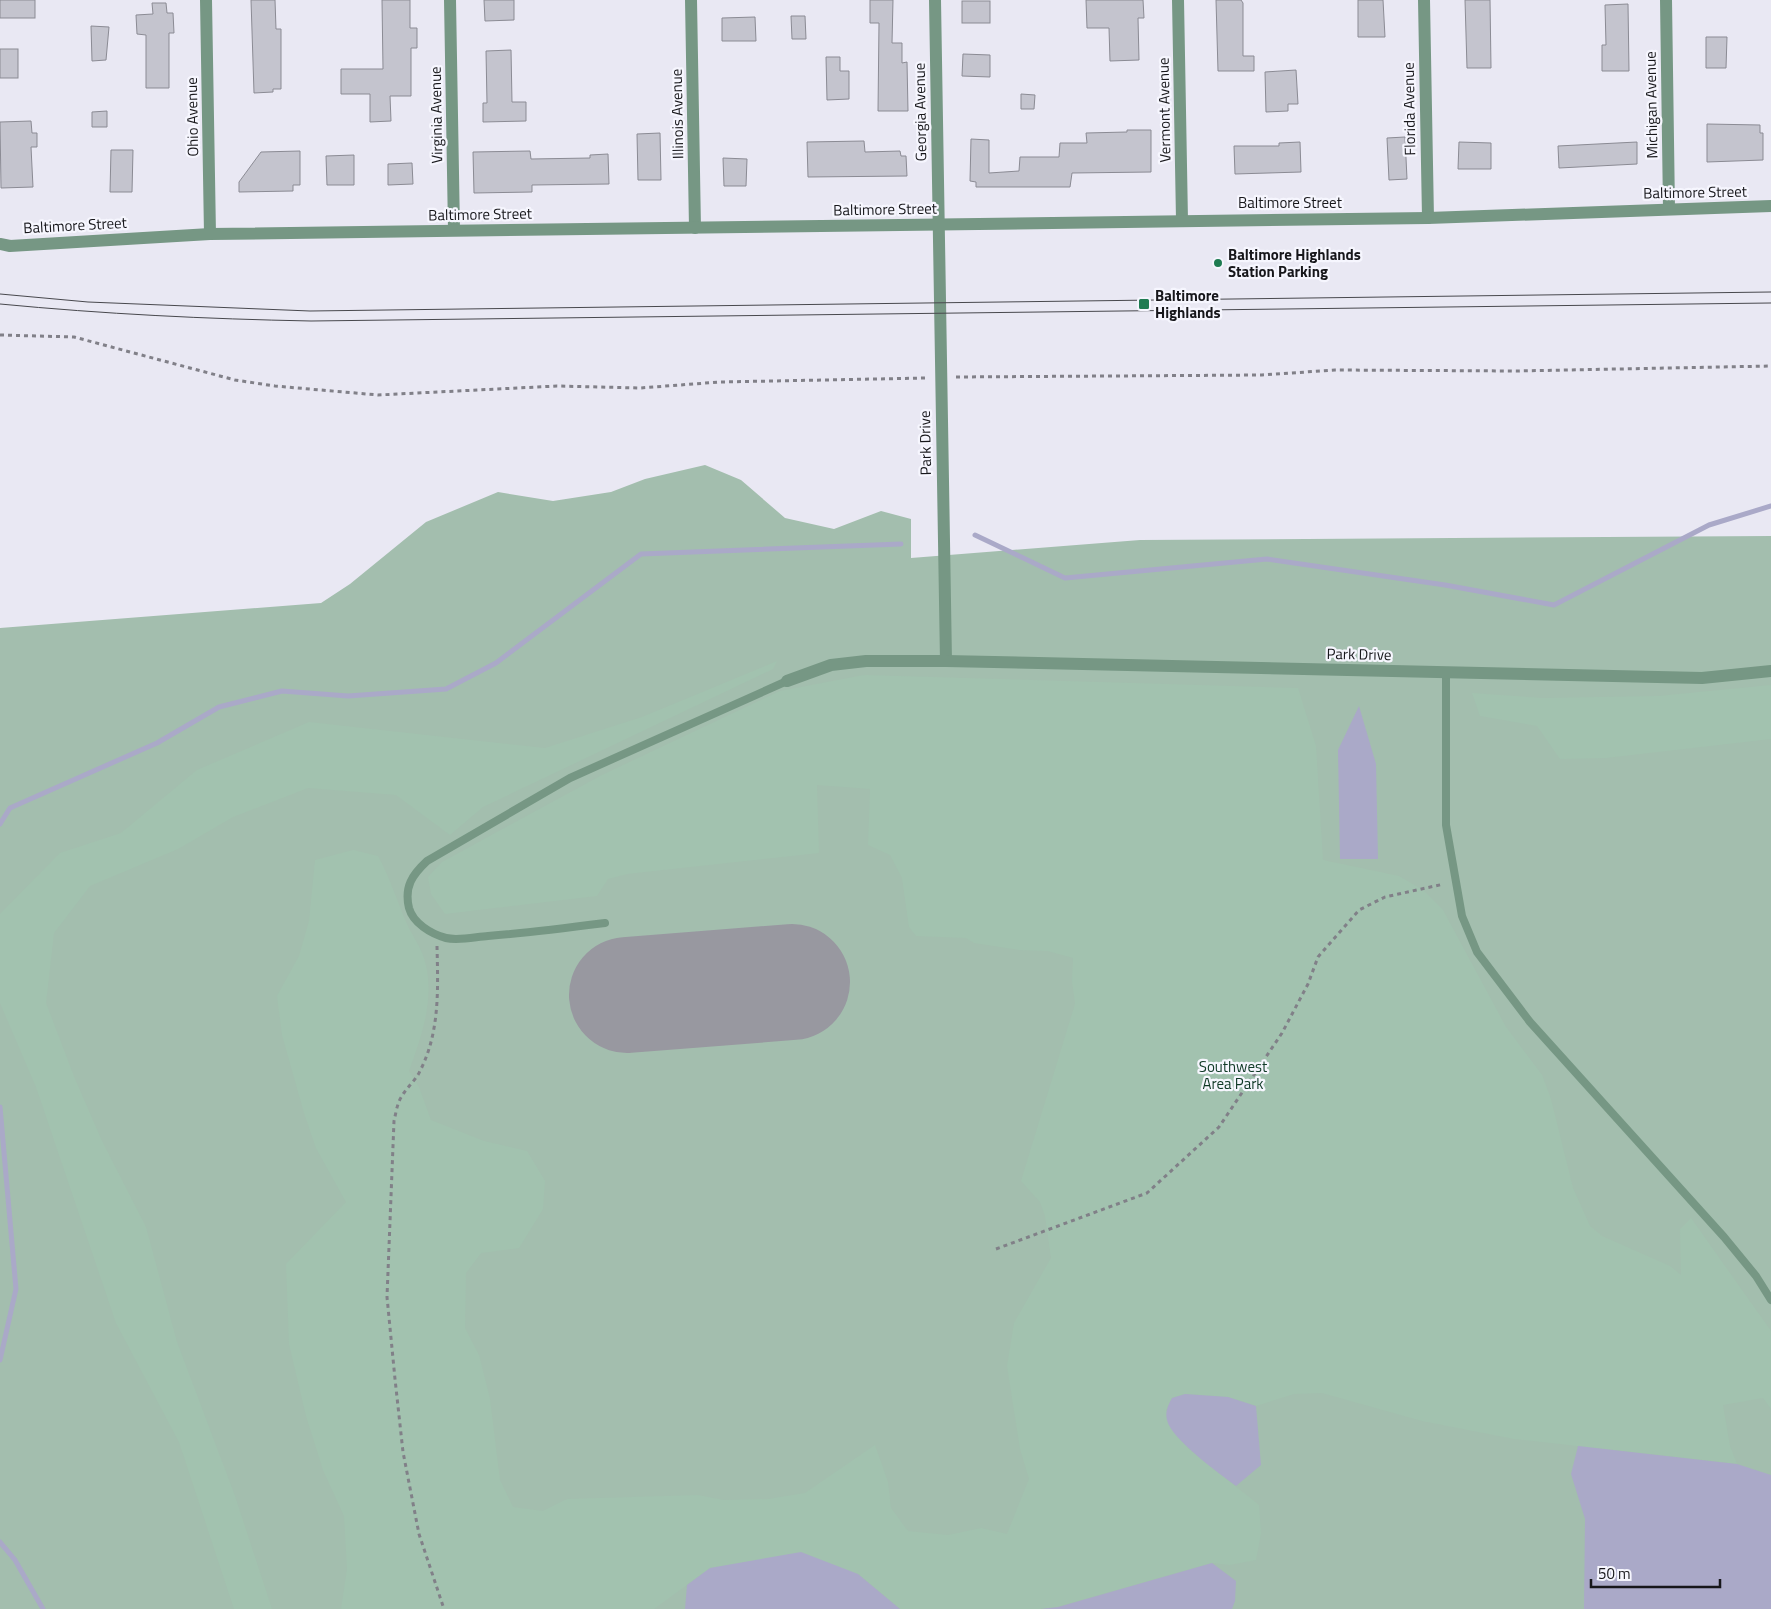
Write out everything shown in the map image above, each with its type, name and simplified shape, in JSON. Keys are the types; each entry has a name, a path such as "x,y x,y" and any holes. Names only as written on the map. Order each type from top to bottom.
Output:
{"street":[{"name":"Ohio Avenue","path":"206,0 210,234"},
{"name":"Virginia Avenue","path":"450,0 454,230"},
{"name":"Illinois Avenue","path":"692,0 695,228"},
{"name":"Georgia Avenue","path":"935,0 939,224"},
{"name":"Vermont Avenue","path":"1178,0 1182,220"},
{"name":"Florida Avenue","path":"1424,0 1428,218"},
{"name":"Michigan Avenue","path":"1666,0 1669,209"},
{"name":"Baltimore Street","path":"0,244 10,246 210,234 1428,218 1771,206"},
{"name":"Park Drive","path":"939,224 946,661"},
{"name":"Park Drive","path":"787,681 831,665 866,661 946,661 1702,678 1771,671"}],"lane":[{"path":"1446,672 1446,825 1462,916 1477,952 1530,1022 1724,1237 1756,1276 1771,1300"},
{"path":"605,923 471,938 447,938 422,927 411,914 407,899 408,884 415,872 427,861 570,778 787,681"}],"path":[{"path":"0,336 74,337 234,380 284,387 378,395 556,386 640,388 720,382 940,377 1262,376 1335,370 1516,371 1771,366"},
{"path":"996,1249 1147,1193 1219,1128 1282,1033 1308,984 1318,957 1359,910 1384,897 1455,881"},
{"path":"436,934 438,994 435,1026 420,1072 400,1097 394,1121 387,1297 403,1452 419,1534 444,1609"}],"green space":[{"name":"Southwest Area Park","path":"705,465 741,480 785,518 834,529 881,511 911,519 911,558 1140,540 1771,536 1771,1609 0,1609 0,628 321,603 350,584 426,522 498,492 553,501 611,492 645,479"},
{"path":"777,661 773,669 483,807 450,835 396,795 308,788 233,817 178,849 90,886 54,933 46,1003 75,1079 102,1141 146,1227 177,1342 235,1496 272,1609 234,1609 179,1442 116,1323 36,1087 0,1003 0,914 60,853 121,833 197,770 309,722 545,748 642,717"},
{"path":"864,675 1298,688 1316,746 1323,860 1399,876 1423,890 1443,910 1506,1027 1542,1075 1551,1099 1573,1188 1590,1226 1602,1236 1670,1266 1681,1275 1680,1229 1691,1218 1771,1331 1771,1409 1763,1398 1723,1405 1730,1446 1737,1464 1514,1439 1422,1421 1322,1393 1294,1394 1256,1406 1228,1397 1185,1394 1172,1398 1166,1410 1188,1448 1259,1505 1261,1533 1256,1560 1230,1565 1212,1563 1058,1607 1041,1609 900,1609 858,1574 748,1562 710,1568 654,1609 341,1609 347,1569 344,1516 323,1470 306,1416 289,1344 286,1264 346,1202 316,1148 304,1113 282,1035 277,996 299,956 309,921 315,860 353,850 378,856 407,924 424,958 429,987 428,1001 419,1044 409,1071 419,1087 431,1120 484,1141 527,1151 545,1181 543,1209 519,1248 481,1253 466,1273 465,1328 479,1355 490,1399 500,1480 513,1507 543,1511 567,1499 698,1495 724,1500 768,1499 805,1493 875,1445 888,1482 891,1508 908,1531 948,1535 981,1528 1007,1534 1029,1479 1020,1449 1007,1366 1014,1323 1051,1258 1045,1216 1040,1202 1021,1181 1075,1004 1072,981 1073,958 1048,951 1019,950 974,943 966,938 916,936 909,927 902,878 890,855 868,845 870,789 817,785 819,853 627,874 608,879 597,896 445,914 431,894 428,877 442,862 602,775 780,691"},
{"path":"1771,685 1771,739 1606,758 1560,759 1537,726 1480,716 1472,693 1543,698 1658,696"}],"water":[{"path":"1359,706 1376,764 1378,859 1340,859 1338,750"},
{"path":"1185,1394 1228,1397 1256,1406 1261,1465 1236,1486 1186,1446 1170,1428 1166,1417 1168,1406 1172,1398"},
{"path":"1578,1446 1737,1464 1771,1475 1771,1609 1584,1609 1585,1519 1571,1474"},
{"path":"801,1552 858,1574 900,1609 685,1609 687,1585 710,1568"},
{"path":"1212,1563 1236,1581 1235,1601 1232,1609 1041,1609 1058,1607"}],"building":[{"path":"0,0 35,0 35,18 0,18"},
{"path":"251,0 275,0 276,29 281,29 281,89 273,89 273,92 254,93"},
{"path":"382,0 410,0 410,28 417,28 417,48 411,48 411,96 390,96 391,121 370,122 370,94 341,94 341,69 383,69"},
{"path":"484,0 514,0 514,20 485,21"},
{"path":"870,0 893,0 892,43 902,43 902,63 907,62 908,111 878,111 879,23 870,23"},
{"path":"1086,0 1143,0 1144,18 1138,18 1139,60 1110,61 1109,28 1087,28"},
{"path":"1216,0 1241,0 1243,3 1243,56 1254,56 1254,71 1218,71"},
{"path":"1358,0 1383,0 1385,37 1358,37"},
{"path":"1465,0 1490,0 1491,68 1467,68"},
{"path":"962,1 990,1 990,23 962,23"},
{"path":"152,3 166,3 167,13 173,13 174,33 169,33 169,88 146,88 146,35 137,34 136,15 153,14"},
{"path":"1628,4 1629,71 1602,71 1602,45 1606,45 1605,5"},
{"path":"791,16 805,16 806,39 792,39"},
{"path":"755,17 756,41 722,41 722,18"},
{"path":"91,26 109,27 106,60 92,61"},
{"path":"1706,37 1727,37 1726,68 1706,68"},
{"path":"0,49 18,49 18,78 0,78"},
{"path":"511,50 512,102 526,102 526,121 483,122 483,103 487,103 486,51"},
{"path":"963,54 990,55 990,77 962,76"},
{"path":"826,57 840,57 840,71 849,71 849,99 827,100"},
{"path":"1296,70 1298,104 1288,104 1288,111 1266,112 1265,72"},
{"path":"1021,94 1035,95 1034,109 1021,109"},
{"path":"107,111 107,127 92,127 92,112"},
{"path":"31,121 32,133 37,133 37,147 31,147 33,187 1,188 0,122"},
{"path":"1707,124 1760,125 1760,133 1763,133 1763,160 1707,162"},
{"path":"1127,130 1151,130 1151,172 1072,173 1070,187 976,187 976,182 970,181 971,139 989,140 989,173 1019,171 1020,157 1059,157 1060,143 1087,143 1086,133 1127,132"},
{"path":"660,133 661,180 638,180 637,134"},
{"path":"1405,137 1407,179 1389,180 1387,138"},
{"path":"864,141 865,152 900,151 901,156 906,156 907,176 808,177 807,142"},
{"path":"1300,142 1301,172 1235,174 1234,146 1279,146 1279,143"},
{"path":"1459,142 1491,143 1491,169 1458,169"},
{"path":"1637,142 1637,164 1559,168 1558,146"},
{"path":"111,150 133,150 132,192 110,192"},
{"path":"300,151 300,185 293,185 293,191 239,192 239,182 261,152"},
{"path":"530,151 531,159 590,158 590,155 608,154 609,184 532,185 532,192 474,193 473,152"},
{"path":"354,155 354,185 327,185 326,156"},
{"path":"723,158 747,159 746,186 724,186"},
{"path":"412,163 413,184 388,185 388,164"}],"waterway":[{"path":"975,535 1065,578 1267,559 1445,585 1554,605 1709,525 1771,506"},
{"path":"0,824 10,808 157,743 219,707 282,691 348,696 446,689 496,663 641,554 901,544"},
{"path":"0,1107 16,1289 0,1360"},
{"path":"0,1542 15,1560 43,1609"}],"runway":[{"path":"627,995 792,982"}],"tram line":[{"path":"0,294 88,302 310,311 1771,292"},
{"path":"0,304 155,316 311,321 1771,303"}],"place":[{"name":"Baltimore Highlands Station Parking","path":"1218,263"},
{"name":"Baltimore Highlands","path":"1144,304"}]}
